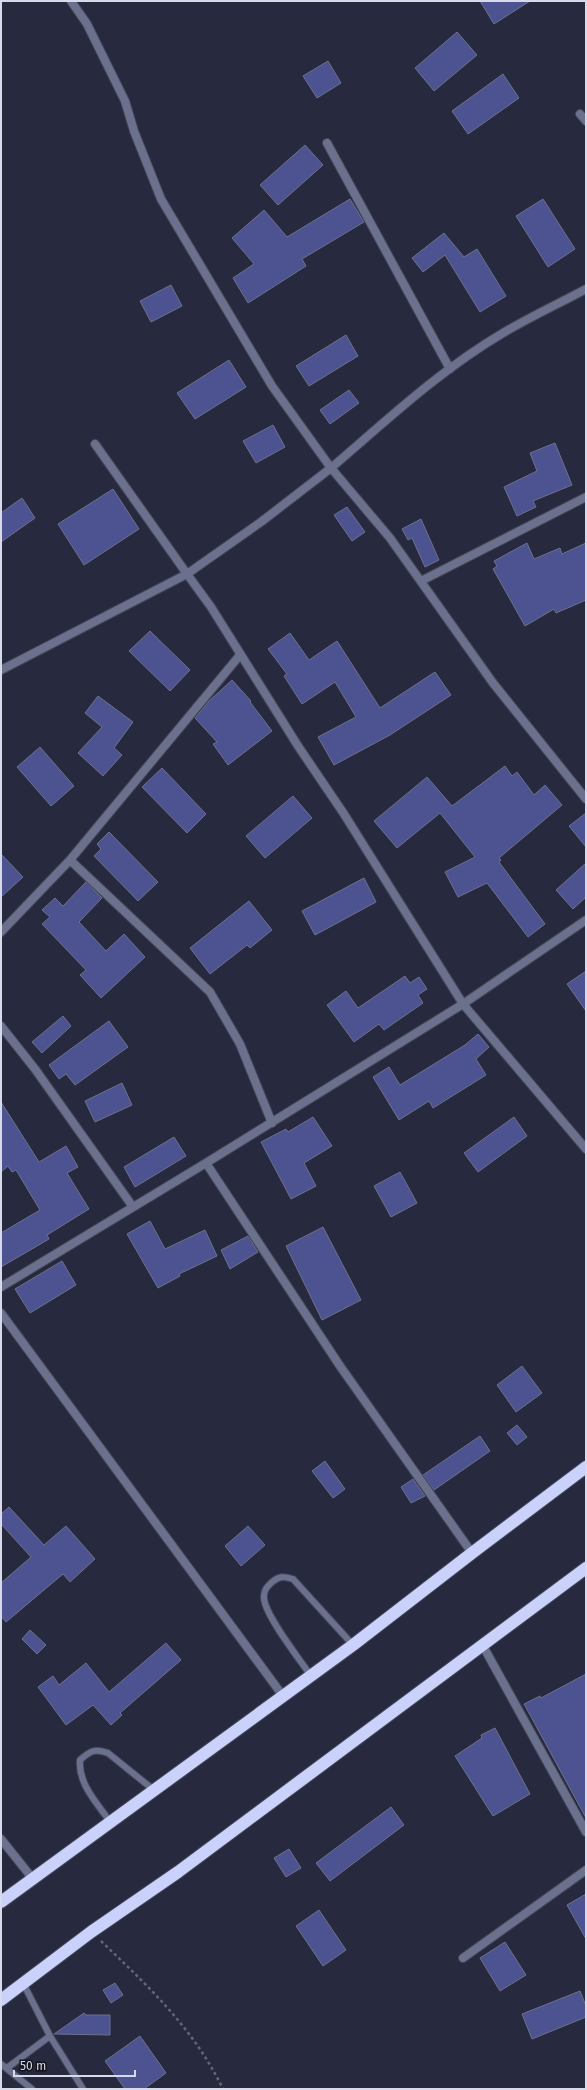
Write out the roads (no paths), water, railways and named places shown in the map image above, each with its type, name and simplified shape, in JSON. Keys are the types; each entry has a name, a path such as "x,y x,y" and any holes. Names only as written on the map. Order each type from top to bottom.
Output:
{"highway":[{"path":"1,1902 353,1645 586,1467"},
{"path":"1,2000 91,1932 178,1872 586,1568"}],"street":[{"path":"70,1 87,24 125,101 134,132 161,199 272,386 331,468 390,538 493,683 586,799"},
{"path":"580,114 586,121"},
{"path":"327,143 450,369"},
{"path":"1,670 187,574 261,522 331,468 404,405 450,369 502,334 586,289"},
{"path":"95,444 211,607 240,655 344,814 463,1004 586,1149"},
{"path":"421,581 586,497"},
{"path":"1,932 70,860 240,655"},
{"path":"70,860 210,992 240,1044 272,1122"},
{"path":"1,1287 206,1163 463,1004 586,920"},
{"path":"1,1026 35,1069 133,1207"},
{"path":"206,1163 340,1366 472,1553"},
{"path":"1,1313 283,1696"},
{"path":"483,1646 514,1699 558,1785 586,1832"},
{"path":"1,1839 33,1879"},
{"path":"462,1958 586,1870"}],"lane":[{"path":"311,1676 266,1607 263,1597 266,1587 278,1577 284,1576 293,1579 353,1645"},
{"path":"111,1822 83,1782 79,1772 80,1760 90,1751 98,1750 108,1753 155,1791"},
{"path":"23,1983 50,2036 83,2089"},
{"path":"7,2068 50,2036"},
{"path":"1,2064 32,2089"}]}
